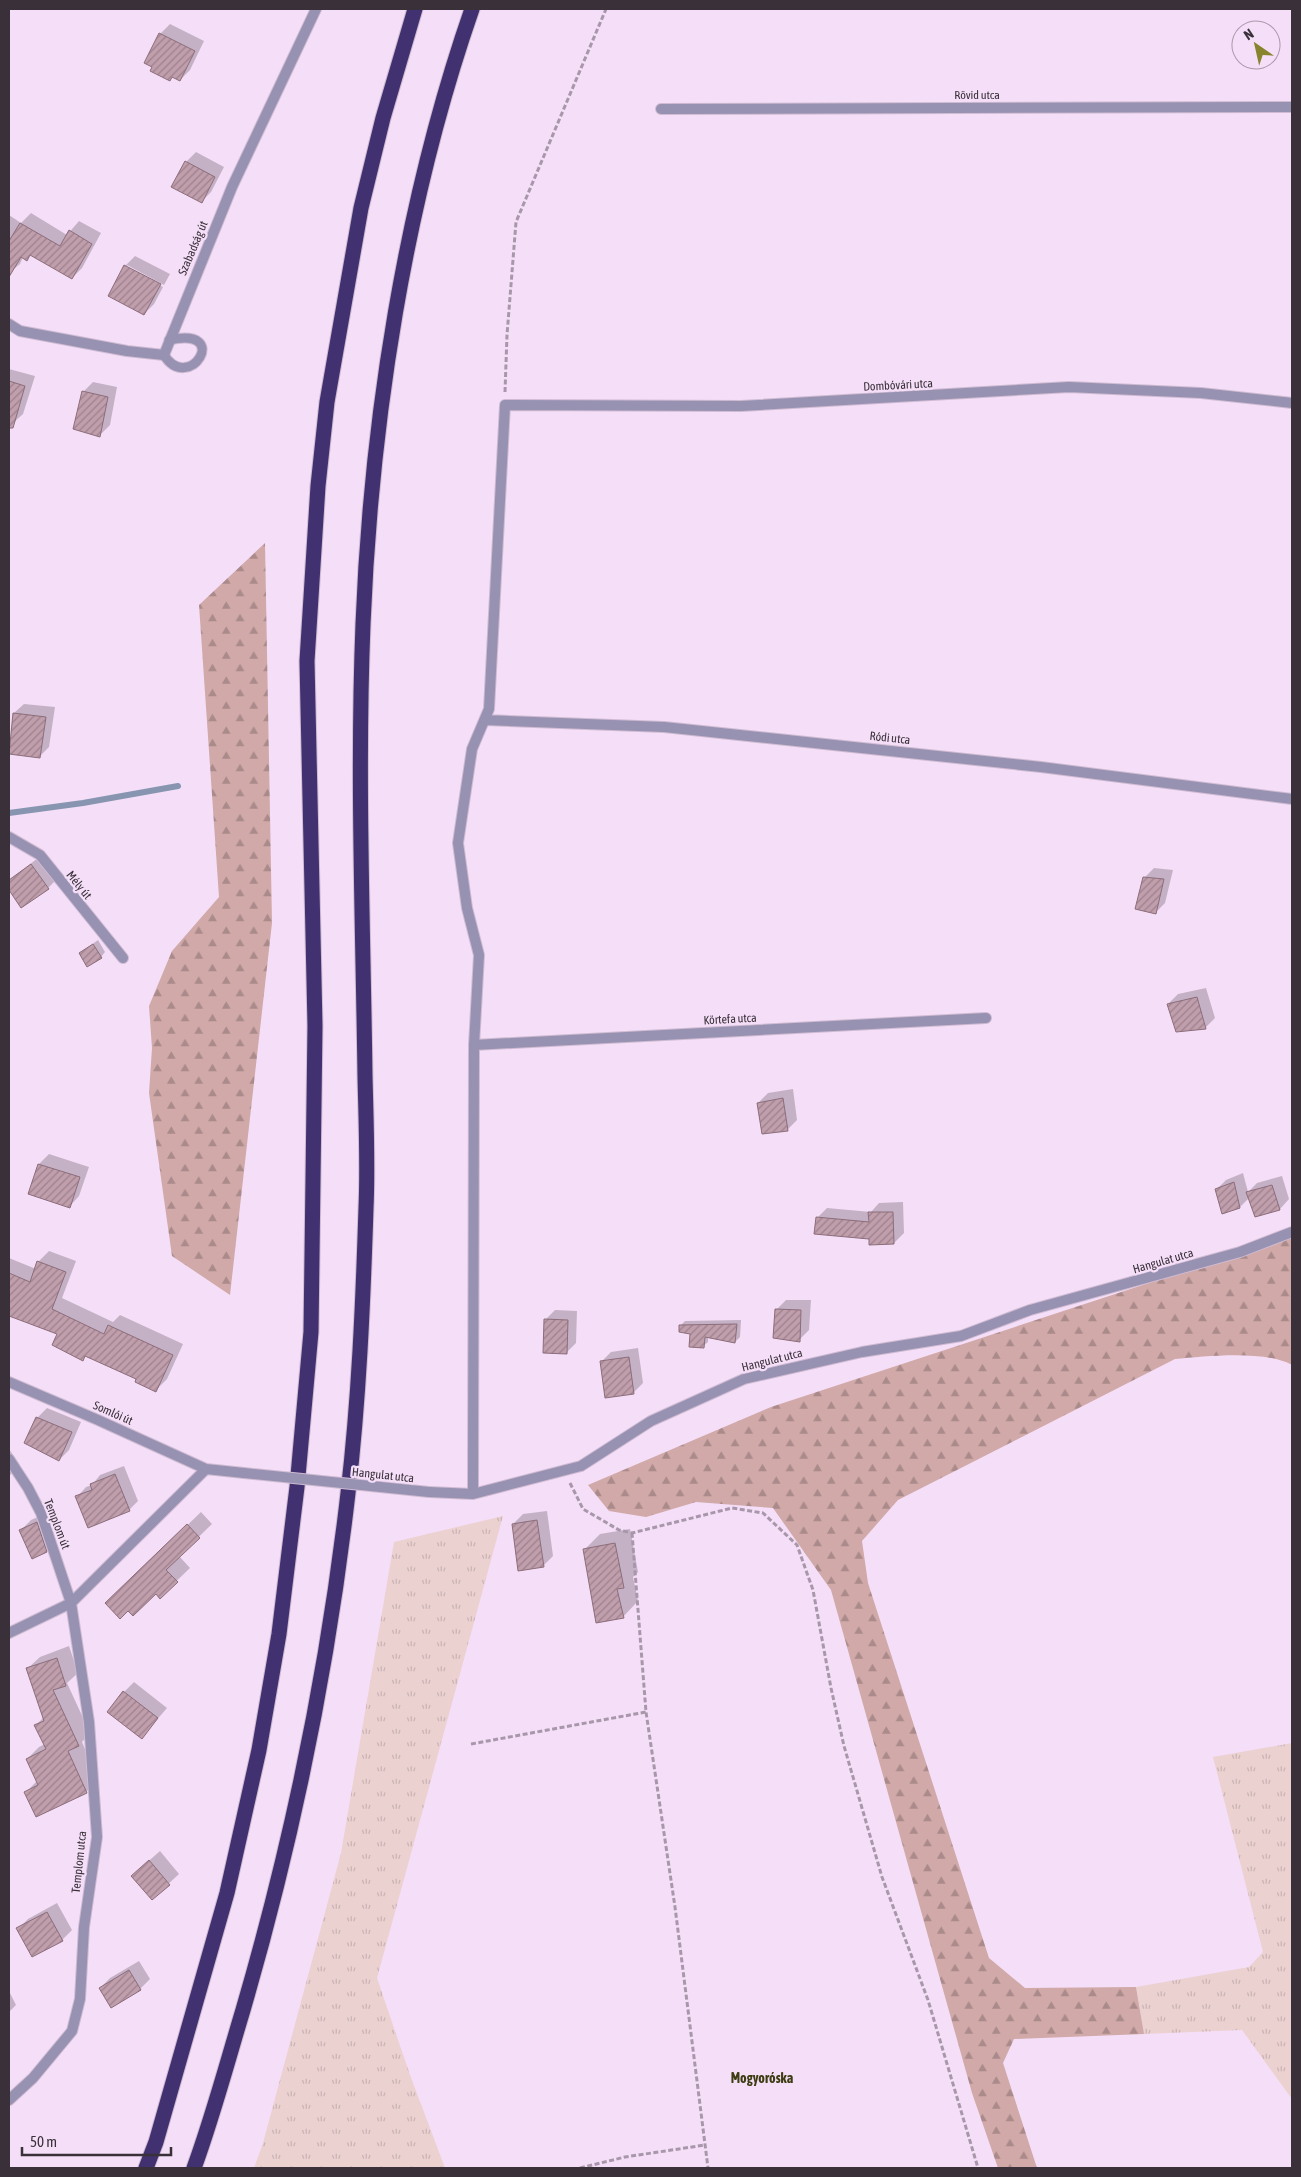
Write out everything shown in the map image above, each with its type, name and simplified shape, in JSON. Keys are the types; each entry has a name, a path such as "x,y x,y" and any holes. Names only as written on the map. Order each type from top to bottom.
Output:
{"highway":[{"path":"146,2168 156,2142 226,1893 259,1750 280,1624 297,1487 311,1332 315,1026 307,660 318,486 327,402 361,208 383,118 415,9"},
{"path":"194,2168 209,2128 271,1913 304,1765 326,1649 348,1493 360,1351 366,1201 361,739 362,626 371,484 381,404 399,292 418,200 460,42 472,9"}],"street":[{"name":"Szabadság út","path":"164,355 232,187 316,9"},
{"name":"Rövid utca","path":"661,109 1292,107"},
{"path":"9,324 20,331 127,351 164,355"},
{"name":"Dombóvári utca","path":"505,405 741,406 1069,387 1201,393 1292,403"},
{"path":"473,1494 474,1045 479,955 467,908 458,843 472,749 489,709 505,405"},
{"name":"Ródi utca","path":"484,720 664,727 1041,766 1292,799"},
{"name":"Mély út","path":"9,838 40,855 123,958"},
{"name":"Körtefa utca","path":"474,1045 986,1018"},
{"name":"Hangulat utca","path":"206,1469 429,1492 473,1494 580,1466 651,1421 744,1379 862,1352 961,1336 1030,1310 1240,1252 1292,1232"},
{"name":"Somlói út","path":"9,1382 206,1469"},
{"name":"Templom út","path":"9,1459 28,1488 41,1513 70,1603"},
{"path":"9,1633 70,1603 206,1469"},
{"name":"Templom utca","path":"9,2100 34,2078 72,2031 80,1999 84,1927 96,1837 89,1722 70,1603"}],"lane":[{"path":"164,355 170,364 182,367 194,364 202,354 203,350 195,340 188,338 169,340"}],"path":[{"path":"505,405 507,335 516,222 606,9"},
{"path":"564,1471 583,1509 620,1530 632,1533 732,1508 763,1513 797,1545 813,1590 844,1746 882,1877 928,2000 978,2168"},
{"path":"632,1533 646,1712 675,1907 708,2168"},
{"path":"471,1744 646,1712"},
{"path":"580,2168 625,2157 705,2145"}],"green space":[{"path":"265,543 272,923 230,1295 172,1256 149,1093 152,1048 149,1006 172,951 219,897 199,605"},
{"path":"1292,1236 1292,1365 1267,1357 1235,1355 1175,1359 898,1500 862,1541 868,1583 989,1958 1025,1988 1136,1987 1144,2034 1014,2039 1003,2063 1037,2168 998,2168 972,2093 831,1590 773,1508 696,1502 646,1517 609,1511 588,1485 771,1407"},
{"path":"503,1516 377,1978 410,2075 445,2168 254,2168 263,2143 341,1853 394,1542"},
{"path":"1292,1743 1292,2099 1242,2030 1144,2034 1136,1987 1249,1967 1263,1952 1213,1757"}],"building":[{"path":"159,33 195,51 180,81 172,77 170,81 150,71 152,67 144,63"},
{"path":"185,161 215,177 202,203 171,187"},
{"path":"20,223 60,246 69,230 92,244 72,279 30,255 27,261 21,257 9,277 9,241"},
{"path":"124,265 161,284 144,315 108,296"},
{"path":"9,381 25,386 13,428 9,428"},
{"path":"82,391 108,397 100,437 73,429"},
{"path":"13,713 46,717 40,758 9,754"},
{"path":"31,864 49,889 21,908 9,890 9,880"},
{"path":"1143,877 1164,879 1156,914 1135,909"},
{"path":"93,944 102,958 87,967 79,953"},
{"path":"1197,997 1206,1029 1176,1032 1167,1004"},
{"path":"783,1098 788,1131 762,1134 757,1103"},
{"path":"38,1164 80,1177 70,1208 28,1194"},
{"path":"1234,1182 1240,1208 1222,1214 1215,1189"},
{"path":"1272,1185 1280,1210 1255,1217 1246,1192"},
{"path":"868,1212 893,1212 894,1244 869,1245 869,1239 814,1234 816,1217 869,1222"},
{"path":"37,1261 66,1272 52,1309 104,1334 108,1325 173,1355 156,1392 135,1382 136,1379 85,1356 83,1361 52,1345 57,1334 9,1316 9,1273 30,1282"},
{"path":"775,1309 801,1310 800,1342 773,1338"},
{"path":"544,1319 568,1320 567,1354 543,1353"},
{"path":"737,1324 735,1343 705,1337 704,1348 689,1347 690,1334 679,1332 679,1325"},
{"path":"629,1357 634,1394 605,1398 600,1361"},
{"path":"36,1417 72,1432 59,1461 24,1443"},
{"path":"115,1474 130,1511 88,1528 75,1496 92,1490 90,1484"},
{"path":"537,1520 544,1567 518,1571 512,1524"},
{"path":"37,1522 47,1552 32,1559 19,1530"},
{"path":"187,1524 200,1538 166,1570 178,1582 160,1599 156,1594 133,1616 128,1611 120,1619 105,1603"},
{"path":"615,1543 624,1588 617,1589 624,1618 596,1623 583,1549"},
{"path":"57,1658 66,1686 53,1690 79,1746 68,1751 87,1793 36,1817 24,1792 38,1785 26,1759 46,1749 34,1725 44,1721 26,1668"},
{"path":"123,1691 158,1718 142,1739 107,1712"},
{"path":"149,1860 170,1885 152,1900 131,1876"},
{"path":"47,1912 63,1941 32,1957 16,1928"},
{"path":"129,1970 141,1990 111,2008 99,1988"}],"waterway":[{"path":"9,813 83,803 178,786"}],"district":[{"name":"Mogyoróska","path":"762,2078"}]}
